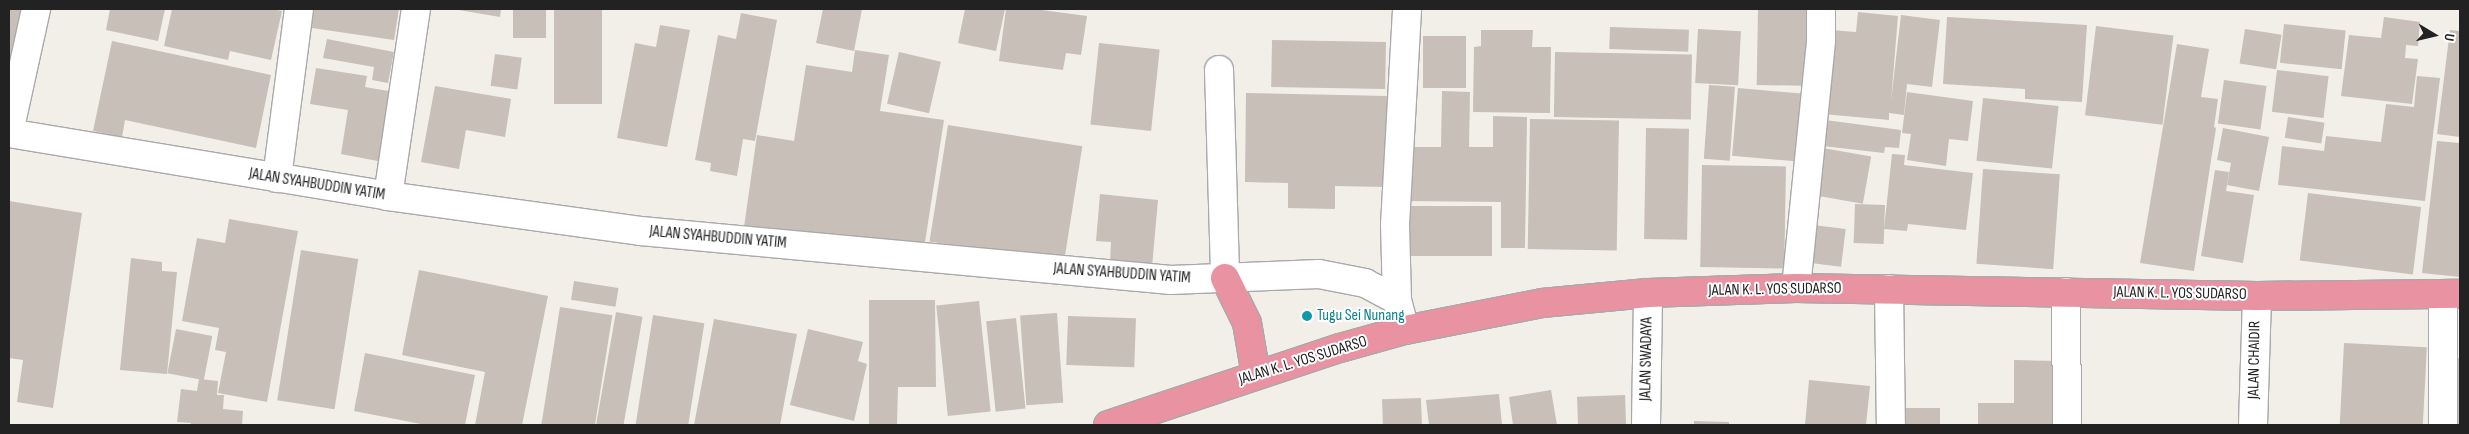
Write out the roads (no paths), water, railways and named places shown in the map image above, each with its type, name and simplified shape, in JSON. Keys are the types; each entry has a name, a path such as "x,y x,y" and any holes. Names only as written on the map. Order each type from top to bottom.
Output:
{"highway":[{"path":"1225,278 1246,323 1256,375"},
{"name":"JALAN K. L. YOS SUDARSO","path":"1108,425 1256,375 1405,330 1542,303 1648,293 1796,288 2256,296 2452,294"}],"street":[{"path":"9,133 36,9"},
{"path":"277,178 299,9"},
{"path":"388,196 416,9"},
{"path":"1405,330 1398,300 1395,225 1407,9"},
{"path":"1796,288 1820,50 1821,9"},
{"path":"1219,70 1225,278"},
{"name":"JALAN SYAHBUDDIN YATIM","path":"9,133 388,196 640,231 1171,280 1319,274 1365,283 1398,300"},
{"path":"1889,289 1891,425"},
{"path":"2066,292 2067,425"},
{"name":"JALAN SWADAYA","path":"1646,425 1648,293"},
{"path":"2443,425 2452,294"},
{"name":"JALAN CHAIDIR","path":"2253,425 2256,296"}],"place":[{"name":"Tugu Sei Nunang","path":"1307,316"}]}
